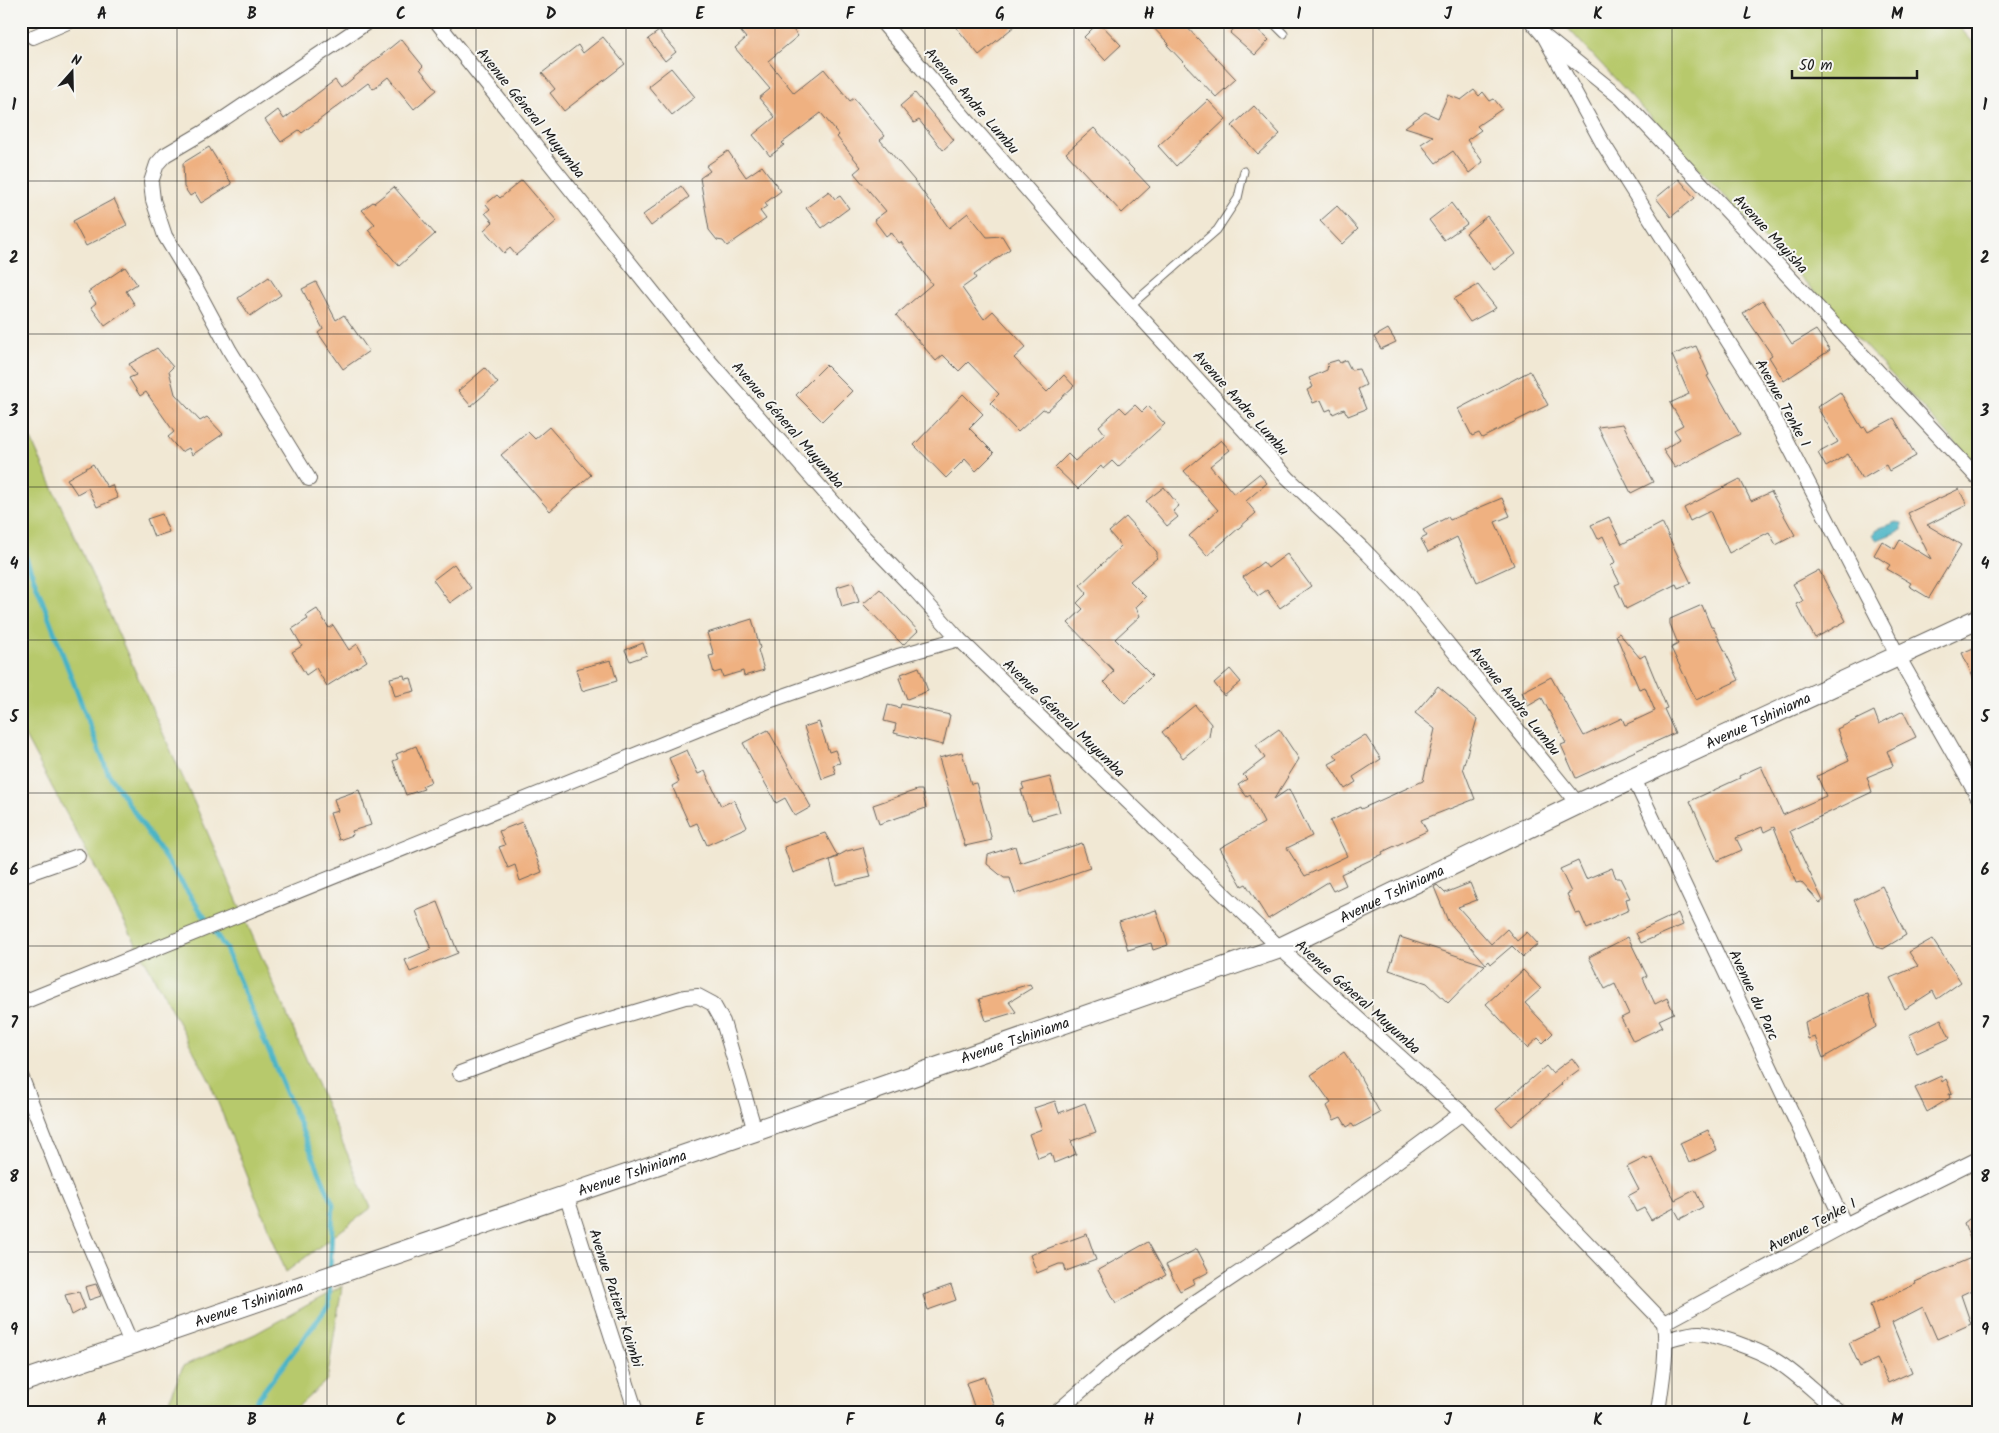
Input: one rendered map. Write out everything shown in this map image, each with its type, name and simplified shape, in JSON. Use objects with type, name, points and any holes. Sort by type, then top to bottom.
[{"type":"street","points":[[33,37],[70,21]]},
{"type":"street","points":[[309,480],[230,351],[194,284],[165,236],[152,200],[151,182],[157,164],[165,155],[204,132],[369,21]]},
{"type":"street","name":"Avenue Géneral Muyumba","points":[[436,21],[697,347],[864,537],[959,639],[1280,948],[1462,1113],[1664,1323]]},
{"type":"street","name":"Avenue Andre Lumbu","points":[[881,21],[1130,306],[1288,478],[1362,548],[1408,595],[1578,804]]},
{"type":"street","name":"Avenue Mayisha","points":[[1531,21],[1544,36],[1621,98],[1978,478]]},
{"type":"street","name":"Avenue Tenke I","points":[[1544,36],[1602,142],[1764,398],[1898,656],[1978,797]]},
{"type":"street","name":"Avenue Tshiniama","points":[[21,1382],[755,1131],[1280,948],[1578,804],[1978,620]]},
{"type":"street","points":[[21,1003],[766,702],[898,656],[959,639]]},
{"type":"street","name":"Avenue du Parc","points":[[1634,779],[1846,1225]]},
{"type":"street","points":[[21,876],[78,856]]},
{"type":"street","points":[[460,1073],[578,1029],[685,997],[698,996],[712,1004],[723,1022],[755,1131]]},
{"type":"street","points":[[21,1076],[66,1191],[131,1343]]},
{"type":"street","points":[[1057,1412],[1118,1358],[1316,1221],[1462,1113]]},
{"type":"street","name":"Avenue Tenke I","points":[[1664,1323],[1846,1225],[1978,1159]]},
{"type":"street","name":"Avenue Patient Kaimbi","points":[[566,1195],[636,1412]]},
{"type":"street","points":[[1658,1412],[1666,1340],[1664,1323]]},
{"type":"street","points":[[1666,1340],[1698,1333],[1714,1336],[1754,1350],[1773,1359],[1840,1412]]},
{"type":"lane","points":[[1270,21],[1284,34]]},
{"type":"lane","points":[[1130,306],[1217,230],[1238,198],[1244,171]]},
{"type":"green space","points":[[1561,21],[1954,21],[1978,48],[1978,467]]},
{"type":"green space","points":[[21,417],[202,820],[371,1208],[286,1272],[208,1078],[21,729]]},
{"type":"green space","points":[[342,1286],[327,1380],[292,1412],[165,1412],[183,1366],[255,1334]]},
{"type":"water","points":[[1896,522],[1902,523],[1902,530],[1877,540],[1872,535],[1877,529]]},
{"type":"building","points":[[732,21],[786,21],[798,36],[768,61],[794,93],[824,69],[850,101],[854,98],[885,136],[880,140],[914,180],[949,228],[968,213],[987,237],[1002,236],[1010,249],[974,275],[976,278],[962,288],[984,319],[993,311],[1026,347],[1014,358],[1047,392],[1064,375],[1074,386],[1047,411],[1043,409],[1018,432],[990,403],[999,394],[968,362],[959,371],[943,355],[936,361],[896,315],[932,284],[901,242],[899,243],[891,232],[886,236],[874,220],[886,211],[854,173],[861,167],[821,113],[782,143],[784,145],[770,156],[753,135],[775,117],[759,98],[770,89],[735,48],[746,38]]},
{"type":"building","points":[[951,21],[1021,21],[979,55]]},
{"type":"building","points":[[1147,21],[1181,21],[1236,79],[1216,97]]},
{"type":"building","points":[[1241,21],[1249,21],[1269,40],[1255,55],[1230,33]]},
{"type":"building","points":[[1099,22],[1121,45],[1105,60],[1084,37]]},
{"type":"building","points":[[659,31],[676,52],[665,61],[648,39]]},
{"type":"building","points":[[603,37],[625,64],[564,111],[550,93],[555,89],[542,73],[578,45],[583,53]]},
{"type":"building","points":[[401,39],[423,66],[420,69],[437,90],[414,109],[388,77],[373,89],[368,83],[302,133],[299,130],[281,142],[265,120],[278,110],[284,119],[335,80],[341,88]]},
{"type":"building","points":[[671,68],[695,97],[672,115],[648,86]]},
{"type":"building","points":[[1474,90],[1479,96],[1483,92],[1490,101],[1494,99],[1502,109],[1477,126],[1481,130],[1467,140],[1483,162],[1469,173],[1453,151],[1436,163],[1421,144],[1433,136],[1405,127],[1425,112],[1438,118],[1448,95],[1461,100]]},
{"type":"building","points":[[915,93],[954,140],[943,150],[919,120],[914,123],[900,106]]},
{"type":"building","points":[[1208,100],[1226,119],[1176,166],[1158,146]]},
{"type":"building","points":[[1254,106],[1280,134],[1258,154],[1232,126]]},
{"type":"building","points":[[1094,128],[1150,187],[1122,213],[1066,153]]},
{"type":"building","points":[[209,147],[232,184],[201,203],[195,193],[190,196],[184,187],[183,163]]},
{"type":"building","points":[[728,151],[746,177],[762,166],[781,191],[765,203],[767,206],[760,211],[766,219],[727,246],[723,241],[717,240],[709,230],[700,178],[710,171],[706,166]]},
{"type":"building","points":[[1679,179],[1695,198],[1671,217],[1656,198]]},
{"type":"building","points":[[522,180],[557,221],[516,255],[510,248],[504,253],[484,230],[493,222],[485,213],[490,209],[486,204],[497,195],[500,198]]},
{"type":"building","points":[[681,186],[689,197],[651,226],[643,215]]},
{"type":"building","points":[[394,187],[435,234],[399,266],[368,230],[375,224],[362,210]]},
{"type":"building","points":[[829,191],[835,199],[840,196],[849,208],[822,228],[806,208]]},
{"type":"building","points":[[114,199],[127,225],[86,246],[73,221]]},
{"type":"building","points":[[1451,203],[1467,224],[1444,240],[1429,220]]},
{"type":"building","points":[[1337,206],[1358,229],[1342,244],[1320,221]]},
{"type":"building","points":[[1487,216],[1515,254],[1494,270],[1466,233]]},
{"type":"building","points":[[125,267],[137,284],[126,291],[135,305],[105,326],[91,307],[96,303],[88,292]]},
{"type":"building","points":[[269,277],[281,295],[250,316],[238,298]]},
{"type":"building","points":[[316,282],[336,320],[344,315],[369,351],[343,369],[318,333],[323,329],[302,289]]},
{"type":"building","points":[[1478,285],[1496,308],[1470,322],[1454,299]]},
{"type":"building","points":[[1763,300],[1792,344],[1816,330],[1830,350],[1784,381],[1769,357],[1772,355],[1743,313]]},
{"type":"building","points":[[1388,329],[1396,342],[1381,349],[1374,337]]},
{"type":"building","points":[[1696,346],[1709,375],[1707,376],[1740,434],[1675,468],[1663,450],[1680,439],[1674,430],[1683,425],[1670,403],[1689,394],[1672,355]]},
{"type":"building","points":[[157,348],[173,367],[169,371],[175,394],[200,421],[207,417],[223,434],[192,455],[189,448],[181,452],[168,437],[174,432],[146,392],[140,396],[129,378],[136,375],[129,364]]},
{"type":"building","points":[[1338,360],[1340,363],[1346,360],[1351,370],[1359,369],[1366,385],[1358,389],[1366,409],[1348,416],[1344,409],[1333,414],[1331,409],[1326,411],[1321,400],[1313,403],[1307,390],[1313,387],[1309,378],[1327,370],[1328,363]]},
{"type":"building","points":[[826,365],[852,391],[822,421],[796,395]]},
{"type":"building","points":[[485,368],[498,383],[471,406],[458,391]]},
{"type":"building","points":[[1530,371],[1548,405],[1482,438],[1479,433],[1472,436],[1458,409]]},
{"type":"building","points":[[1840,392],[1862,428],[1865,427],[1868,432],[1894,418],[1916,456],[1889,471],[1886,465],[1862,479],[1848,454],[1826,467],[1818,453],[1838,442],[1817,407]]},
{"type":"building","points":[[963,394],[983,414],[969,428],[994,453],[976,471],[965,459],[946,478],[914,445]]},
{"type":"building","points":[[1135,405],[1142,412],[1148,406],[1165,424],[1118,467],[1112,461],[1103,469],[1101,466],[1078,489],[1055,467],[1068,454],[1075,461],[1105,434],[1099,426],[1120,407],[1126,413]]},
{"type":"building","points":[[1623,424],[1653,482],[1631,493],[1598,427]]},
{"type":"building","points":[[549,427],[591,475],[550,511],[501,455],[528,432],[535,439]]},
{"type":"building","points":[[1221,440],[1230,450],[1210,466],[1234,494],[1259,474],[1267,483],[1246,501],[1256,513],[1207,556],[1189,536],[1218,510],[1184,471]]},
{"type":"building","points":[[93,464],[107,487],[112,485],[118,498],[97,507],[88,488],[77,494],[67,479]]},
{"type":"building","points":[[1740,479],[1751,501],[1771,492],[1795,535],[1776,545],[1769,532],[1729,553],[1710,511],[1690,521],[1684,508]]},
{"type":"building","points":[[1164,487],[1179,506],[1173,511],[1178,517],[1167,526],[1146,501]]},
{"type":"building","points":[[1959,489],[1967,505],[1927,525],[1961,545],[1929,598],[1909,586],[1911,583],[1887,569],[1890,565],[1874,555],[1882,541],[1895,549],[1900,540],[1931,559],[1908,513]]},
{"type":"building","points":[[1502,498],[1510,516],[1495,522],[1514,565],[1477,582],[1457,537],[1428,552],[1421,539],[1427,536],[1423,530],[1448,517],[1450,520]]},
{"type":"building","points":[[162,514],[169,532],[154,537],[147,519]]},
{"type":"building","points":[[1126,517],[1157,552],[1157,558],[1130,581],[1146,597],[1136,607],[1140,616],[1115,639],[1152,676],[1125,703],[1104,682],[1114,671],[1068,623],[1083,609],[1077,603],[1087,593],[1080,585],[1121,546],[1109,532]]},
{"type":"building","points":[[1609,517],[1622,544],[1662,523],[1691,583],[1678,588],[1676,584],[1626,609],[1615,585],[1620,583],[1611,566],[1615,562],[1603,536],[1598,539],[1591,525]]},
{"type":"building","points":[[1287,554],[1311,586],[1280,608],[1267,590],[1258,596],[1243,577],[1263,562],[1268,568]]},
{"type":"building","points":[[454,564],[471,588],[450,603],[433,580]]},
{"type":"building","points":[[1819,570],[1846,621],[1815,638],[1796,604],[1803,601],[1793,584]]},
{"type":"building","points":[[853,582],[859,602],[842,607],[837,587]]},
{"type":"building","points":[[880,589],[918,631],[903,645],[863,604]]},
{"type":"building","points":[[1702,605],[1711,627],[1713,627],[1739,680],[1696,700],[1671,648],[1678,644],[1670,624],[1670,619]]},
{"type":"building","points":[[317,609],[329,628],[333,625],[349,650],[357,644],[367,661],[327,686],[316,668],[306,675],[292,652],[302,646],[292,629],[308,619],[306,616]]},
{"type":"building","points":[[752,619],[764,670],[744,676],[743,671],[723,677],[721,671],[714,673],[709,656],[714,655],[707,633]]},
{"type":"building","points":[[1619,633],[1640,658],[1645,655],[1667,708],[1664,709],[1675,733],[1576,778],[1561,745],[1566,743],[1542,698],[1528,706],[1522,692],[1551,677],[1584,736],[1622,718],[1625,725],[1655,711],[1645,687],[1639,689],[1616,635]]},
{"type":"building","points":[[643,643],[647,655],[630,661],[625,650]]},
{"type":"building","points":[[1978,646],[1978,688],[1962,653]]},
{"type":"building","points":[[611,660],[617,681],[582,691],[576,669]]},
{"type":"building","points":[[919,667],[928,691],[907,699],[899,678],[903,677],[901,674]]},
{"type":"building","points":[[1230,669],[1241,682],[1224,696],[1214,683]]},
{"type":"building","points":[[404,675],[405,679],[411,678],[415,691],[395,696],[390,678]]},
{"type":"building","points":[[1438,686],[1477,719],[1463,768],[1475,799],[1421,820],[1427,831],[1341,874],[1346,885],[1333,891],[1328,882],[1268,919],[1246,884],[1242,886],[1220,848],[1264,823],[1250,795],[1247,797],[1238,785],[1247,779],[1243,775],[1265,758],[1256,745],[1279,729],[1299,759],[1274,799],[1289,789],[1312,836],[1287,848],[1305,876],[1347,856],[1330,821],[1423,781],[1435,729],[1415,713]]},
{"type":"building","points":[[901,704],[950,715],[943,745],[894,733],[896,724],[884,721],[888,705],[900,708]]},
{"type":"building","points":[[1195,705],[1211,724],[1209,737],[1183,758],[1162,732]]},
{"type":"building","points":[[1874,711],[1879,724],[1903,711],[1916,737],[1887,751],[1893,766],[1867,777],[1872,792],[1790,831],[1823,901],[1820,903],[1801,882],[1796,883],[1774,827],[1764,832],[1762,827],[1736,838],[1742,850],[1717,861],[1690,801],[1761,766],[1783,815],[1826,796],[1817,776],[1849,761],[1837,729]]},
{"type":"building","points":[[819,722],[829,752],[835,750],[840,763],[833,765],[836,774],[822,779],[804,727]]},
{"type":"building","points":[[768,730],[811,807],[795,816],[785,798],[776,803],[743,743]]},
{"type":"building","points":[[1365,735],[1381,759],[1353,777],[1356,782],[1345,789],[1329,764],[1338,759],[1334,754]]},
{"type":"building","points":[[416,746],[431,782],[422,786],[424,789],[406,795],[393,761],[398,759],[396,754]]},
{"type":"building","points":[[687,750],[698,774],[705,771],[721,806],[734,800],[747,827],[707,845],[697,823],[690,826],[672,786],[679,782],[669,758]]},
{"type":"building","points":[[962,752],[971,784],[976,783],[992,840],[965,846],[939,758]]},
{"type":"building","points":[[1050,777],[1060,812],[1032,820],[1030,814],[1028,814],[1021,790],[1024,789],[1022,784]]},
{"type":"building","points":[[359,790],[371,825],[352,831],[353,835],[339,840],[330,813],[338,811],[334,799]]},
{"type":"building","points":[[922,790],[926,808],[879,824],[873,805]]},
{"type":"building","points":[[522,822],[542,872],[520,881],[515,865],[508,868],[499,847],[505,845],[499,831]]},
{"type":"building","points":[[825,833],[838,857],[793,873],[784,847]]},
{"type":"building","points":[[1082,843],[1090,868],[1015,894],[1010,878],[1004,878],[987,864],[988,855],[1015,846],[1020,863]]},
{"type":"building","points":[[863,847],[871,877],[836,885],[830,860],[847,851]]},
{"type":"building","points":[[1578,861],[1586,879],[1612,868],[1616,878],[1620,878],[1630,898],[1626,899],[1629,910],[1587,929],[1580,913],[1576,914],[1567,894],[1571,892],[1560,869]]},
{"type":"building","points":[[1470,883],[1477,900],[1458,907],[1491,944],[1507,929],[1517,941],[1527,932],[1538,944],[1523,957],[1512,946],[1491,964],[1489,961],[1486,964],[1448,921],[1434,887],[1437,885],[1445,893]]},
{"type":"building","points":[[1882,886],[1906,935],[1883,949],[1876,947],[1854,900]]},
{"type":"building","points":[[438,902],[458,953],[410,972],[405,960],[431,949],[416,911]]},
{"type":"building","points":[[1156,910],[1168,945],[1153,950],[1151,943],[1128,950],[1119,922]]},
{"type":"building","points":[[1678,913],[1683,925],[1641,943],[1636,933]]},
{"type":"building","points":[[1400,937],[1485,965],[1448,1003],[1427,983],[1389,970]]},
{"type":"building","points":[[1628,937],[1647,976],[1643,978],[1655,1004],[1667,998],[1674,1013],[1659,1020],[1663,1027],[1633,1041],[1621,1018],[1629,1014],[1615,984],[1605,989],[1589,957]]},
{"type":"building","points":[[1932,939],[1961,982],[1937,999],[1933,991],[1905,1009],[1890,978],[1918,966],[1909,952]]},
{"type":"building","points":[[1523,970],[1541,989],[1525,1003],[1553,1033],[1543,1043],[1538,1038],[1527,1048],[1486,1004]]},
{"type":"building","points":[[1030,984],[1032,988],[1009,1002],[1016,1012],[986,1021],[979,999]]},
{"type":"building","points":[[1868,994],[1876,1027],[1823,1058],[1815,1037],[1808,1039],[1805,1022]]},
{"type":"building","points":[[1941,1019],[1950,1038],[1917,1053],[1909,1035]]},
{"type":"building","points":[[1344,1052],[1357,1071],[1380,1113],[1354,1127],[1352,1124],[1347,1127],[1341,1117],[1334,1120],[1327,1106],[1331,1103],[1311,1075]]},
{"type":"building","points":[[1572,1058],[1580,1069],[1512,1126],[1496,1109],[1546,1066],[1552,1073]]},
{"type":"building","points":[[1941,1076],[1942,1082],[1946,1079],[1952,1093],[1949,1094],[1950,1098],[1927,1112],[1915,1088]]},
{"type":"building","points":[[1055,1101],[1059,1113],[1085,1103],[1096,1132],[1071,1141],[1076,1154],[1054,1163],[1051,1153],[1038,1158],[1029,1134],[1042,1129],[1034,1108]]},
{"type":"building","points":[[1708,1130],[1717,1150],[1689,1163],[1680,1143]]},
{"type":"building","points":[[1652,1157],[1675,1200],[1695,1190],[1703,1207],[1680,1219],[1674,1208],[1651,1220],[1644,1208],[1636,1212],[1628,1196],[1639,1190],[1627,1167],[1645,1158],[1646,1160]]},
{"type":"building","points":[[1978,1212],[1978,1256],[1977,1256],[1964,1223]]},
{"type":"building","points":[[1087,1234],[1096,1260],[1066,1271],[1064,1264],[1059,1264],[1037,1273],[1030,1255]]},
{"type":"building","points":[[1148,1242],[1166,1275],[1116,1303],[1098,1270]]},
{"type":"building","points":[[1197,1249],[1209,1272],[1193,1280],[1195,1283],[1180,1291],[1166,1265]]},
{"type":"building","points":[[1971,1258],[1978,1271],[1978,1287],[1961,1295],[1971,1324],[1937,1339],[1923,1307],[1892,1323],[1912,1372],[1888,1383],[1877,1359],[1860,1367],[1849,1343],[1878,1329],[1870,1305],[1916,1284],[1915,1282]]},
{"type":"building","points":[[96,1284],[101,1296],[89,1300],[85,1287]]},
{"type":"building","points":[[951,1285],[956,1300],[928,1310],[923,1295]]},
{"type":"building","points":[[79,1292],[85,1308],[72,1315],[65,1295]]},
{"type":"building","points":[[984,1377],[996,1412],[976,1412],[966,1383]]},
{"type":"waterway","points":[[21,545],[108,773],[226,949],[333,1204],[330,1271]]},
{"type":"waterway","points":[[252,1412],[259,1397],[329,1305],[330,1282]]}]
